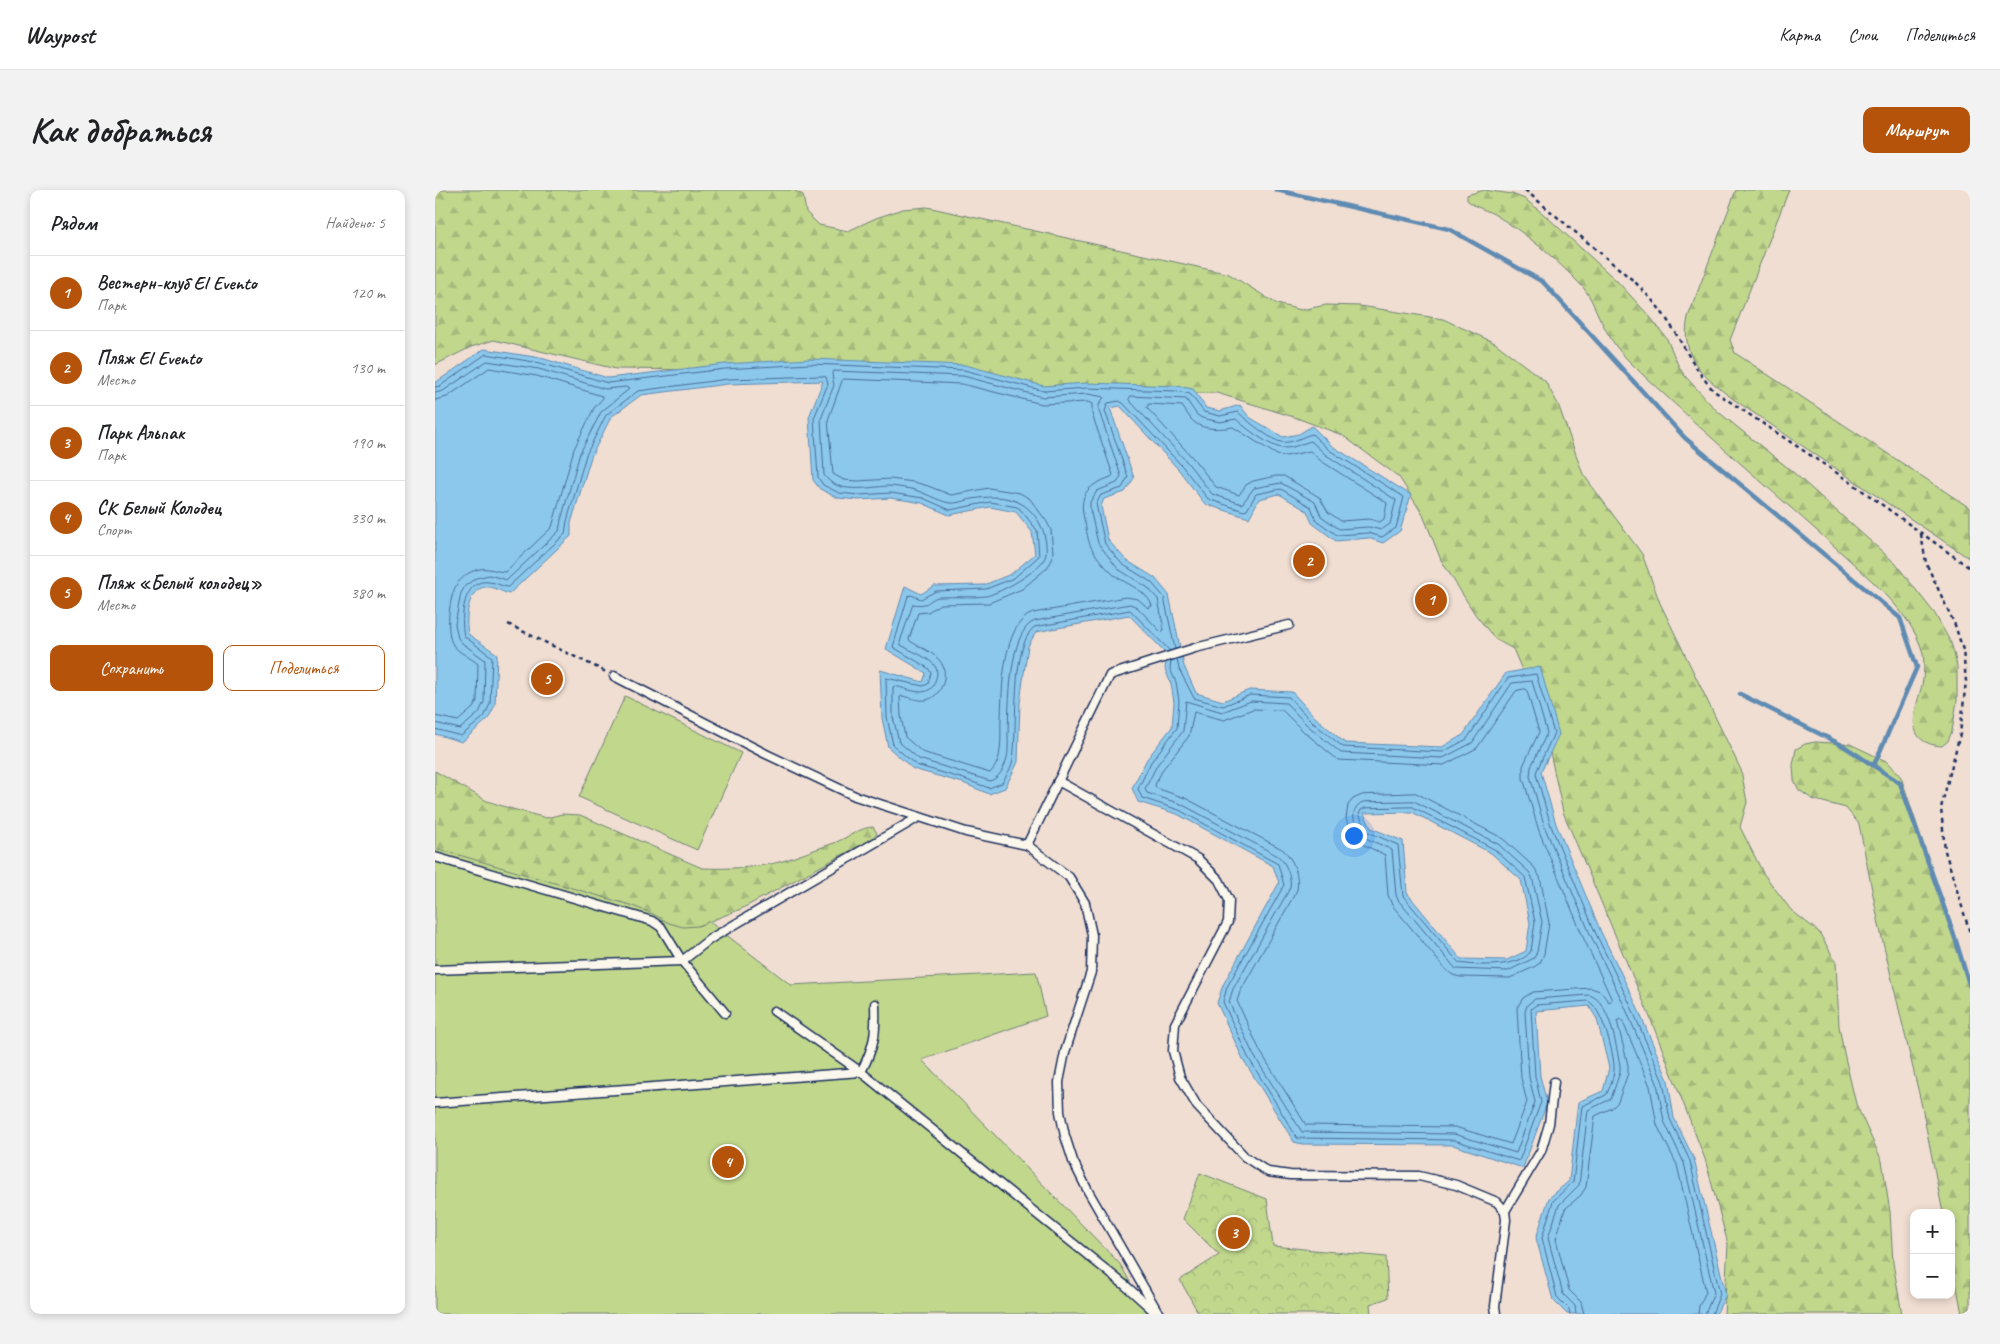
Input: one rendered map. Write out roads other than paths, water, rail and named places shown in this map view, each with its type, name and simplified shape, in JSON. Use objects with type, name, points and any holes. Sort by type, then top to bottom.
[{"type":"lane","points":[[1027,845],[1110,675],[1195,648],[1289,625]]},
{"type":"lane","points":[[614,676],[765,754],[855,796],[967,832],[1027,845],[1069,877],[1085,903],[1092,935],[1091,972],[1065,1052],[1059,1082],[1060,1112],[1073,1161],[1158,1314]]},
{"type":"lane","points":[[1058,781],[1198,859],[1219,880],[1229,900],[1228,922],[1175,1024],[1173,1051],[1180,1077],[1197,1106],[1245,1156],[1268,1172],[1290,1175],[1419,1176],[1456,1185],[1497,1202],[1505,1211],[1506,1220],[1495,1306],[1496,1314]]},
{"type":"lane","points":[[435,970],[682,961],[710,939],[919,817]]},
{"type":"lane","points":[[435,857],[652,921],[661,927],[682,961],[725,1013]]},
{"type":"lane","points":[[861,1072],[872,1052],[876,1029],[875,1004]]},
{"type":"lane","points":[[774,1011],[861,1072],[1158,1314]]},
{"type":"lane","points":[[435,1103],[861,1072]]},
{"type":"lane","points":[[1505,1211],[1541,1151],[1549,1124],[1554,1082]]},
{"type":"water","points":[[484,349],[541,358],[608,378],[725,364],[810,359],[965,365],[1044,386],[1087,383],[1177,386],[1193,389],[1206,408],[1220,411],[1240,405],[1249,417],[1283,437],[1299,434],[1312,426],[1332,446],[1411,495],[1400,531],[1383,543],[1368,538],[1336,541],[1312,523],[1307,511],[1279,494],[1259,499],[1249,518],[1205,504],[1178,469],[1120,406],[1110,408],[1134,478],[1125,492],[1104,499],[1101,506],[1108,540],[1126,560],[1155,578],[1169,595],[1184,666],[1196,693],[1223,701],[1249,690],[1292,692],[1315,717],[1345,743],[1442,747],[1463,735],[1506,673],[1540,667],[1559,734],[1541,772],[1556,824],[1601,932],[1635,1002],[1668,1080],[1674,1118],[1694,1159],[1726,1295],[1716,1314],[1567,1314],[1553,1300],[1536,1238],[1549,1198],[1569,1181],[1578,1102],[1603,1091],[1609,1068],[1597,1019],[1589,1006],[1536,1011],[1540,1076],[1547,1103],[1523,1168],[1453,1145],[1302,1144],[1294,1142],[1243,1059],[1217,1003],[1223,985],[1279,883],[1273,866],[1177,814],[1138,802],[1132,788],[1147,759],[1172,727],[1174,702],[1171,684],[1165,669],[1167,654],[1129,615],[1036,632],[1028,646],[1024,673],[1020,703],[1018,762],[1005,788],[989,794],[963,783],[913,769],[888,747],[882,718],[880,670],[923,682],[926,673],[886,649],[905,586],[921,594],[934,586],[984,585],[1011,574],[1035,554],[1032,532],[1016,512],[990,507],[949,515],[922,503],[890,498],[858,500],[838,498],[820,489],[813,480],[809,417],[823,381],[728,384],[641,395],[611,417],[591,457],[571,523],[571,536],[509,594],[495,588],[486,587],[475,593],[471,599],[467,613],[468,634],[497,654],[495,705],[488,719],[462,742],[435,734],[435,383]],"holes":[[[1412,812],[1491,853],[1521,880],[1530,923],[1526,951],[1507,960],[1461,959],[1407,893],[1403,841],[1371,828],[1364,813]]]},
{"type":"waterway","points":[[1276,190],[1449,229],[1543,282],[1685,438],[1900,618],[1917,667],[1874,765]]},
{"type":"waterway","points":[[1740,694],[1842,745],[1900,783],[1956,941],[1970,987]]},
{"type":"place","name":"Пляж El Evento","points":[[1309,561]]},
{"type":"place","name":"Вестерн-клуб El Evento","points":[[1431,600]]},
{"type":"place","name":"Пляж «Белый колодец»","points":[[547,679]]},
{"type":"place","name":"СК Белый Колодец","points":[[728,1162]]},
{"type":"place","name":"Парк Альпак","points":[[1234,1233]]}]
